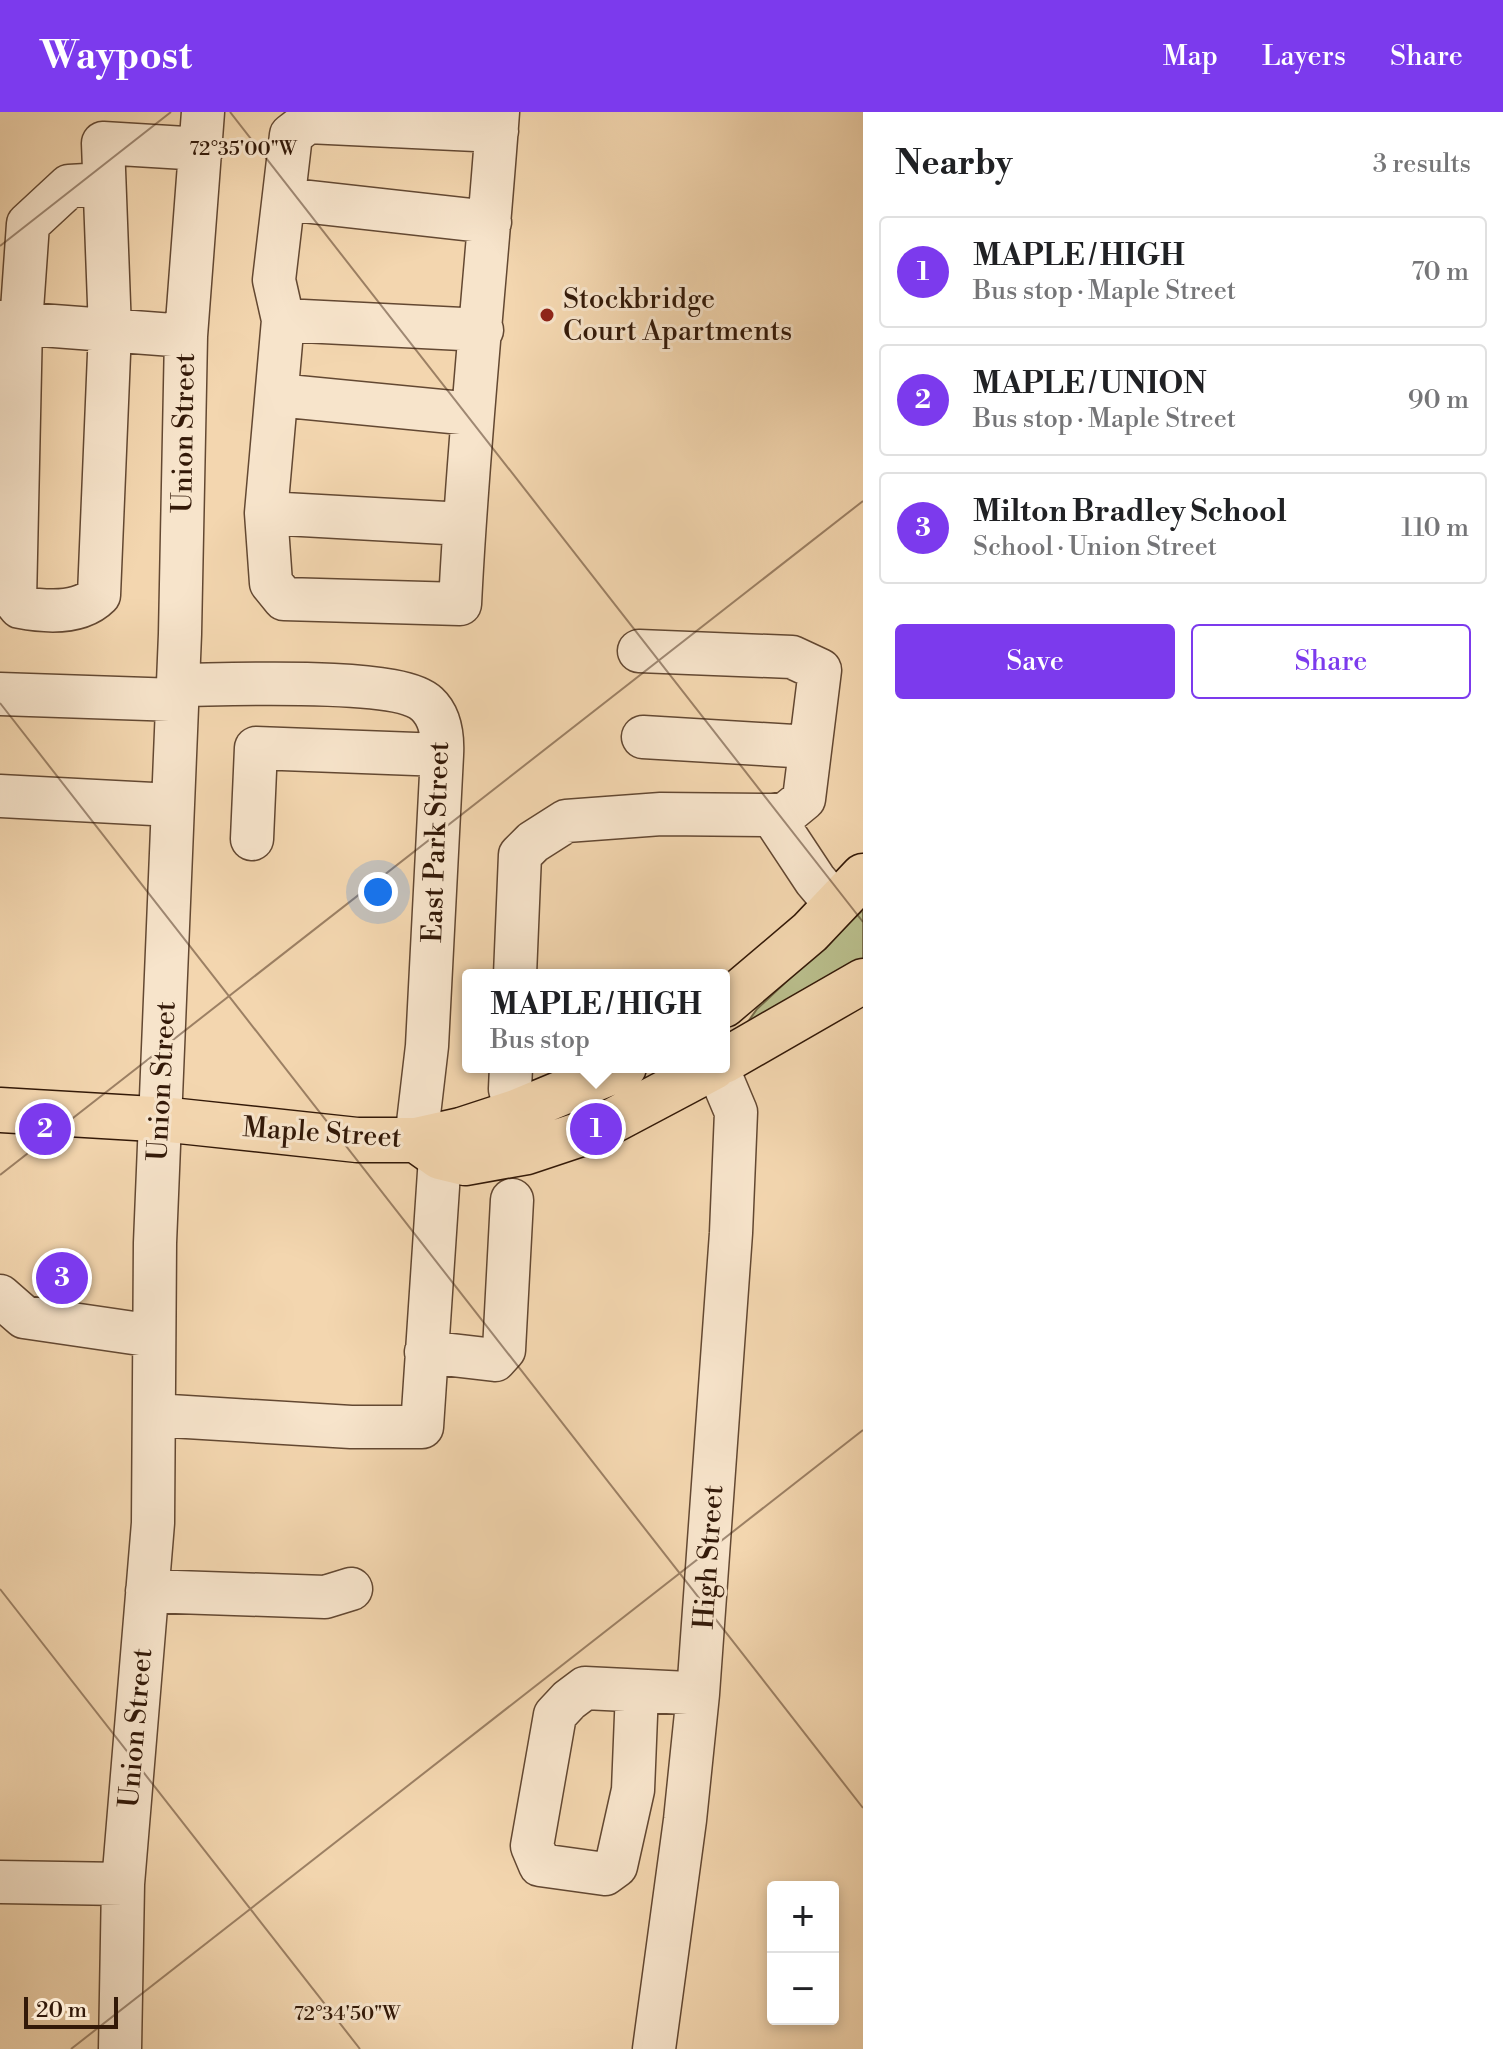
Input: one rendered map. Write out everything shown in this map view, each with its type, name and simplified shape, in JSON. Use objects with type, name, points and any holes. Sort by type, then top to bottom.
[{"type":"main road","points":[[730,1000],[787,954],[850,890]]},
{"type":"main road","points":[[730,1058],[863,981]]},
{"type":"main road","points":[[428,1148],[461,1130],[516,1112],[610,1073]]},
{"type":"main road","name":"Maple Street","points":[[0,1110],[160,1119],[428,1148],[465,1163],[566,1141],[705,1073]]},
{"type":"street","points":[[497,121],[482,330],[472,414],[460,604],[284,599],[271,583],[266,513],[283,320],[274,280],[284,199],[291,135],[308,122],[497,121]]},
{"type":"street","points":[[104,184],[69,186],[28,224],[10,323],[15,601],[20,607],[28,609],[79,609],[91,604],[99,595],[110,330],[103,143],[202,131]]},
{"type":"street","name":"Union Street","points":[[120,2049],[123,1884],[153,1523],[160,1119],[168,965],[186,336],[202,131]]},
{"type":"street","points":[[284,199],[490,222]]},
{"type":"street","points":[[283,320],[482,330]]},
{"type":"street","points":[[10,323],[186,336]]},
{"type":"street","points":[[277,395],[472,414]]},
{"type":"street","points":[[266,513],[464,524]]},
{"type":"street","points":[[515,969],[520,855],[533,842],[566,821],[661,814],[772,815],[787,813],[804,799],[820,670],[792,657],[639,651]]},
{"type":"street","name":"East Park Street","points":[[0,694],[177,693],[341,685],[405,691],[427,704],[440,724],[442,755],[427,1046],[426,1352],[422,1427],[351,1427],[154,1415]]},
{"type":"street","points":[[643,737],[810,747]]},
{"type":"street","points":[[252,839],[256,748],[442,755]]},
{"type":"street","points":[[0,796],[172,805]]},
{"type":"street","points":[[772,815],[815,880],[850,890]]},
{"type":"street","points":[[511,1073],[510,1089],[516,1112]]},
{"type":"street","name":"High Street","points":[[654,2049],[685,1820],[712,1532],[737,1129],[734,1106],[719,1073]]},
{"type":"street","points":[[426,1352],[495,1360],[504,1350],[512,1200]]},
{"type":"street","points":[[8,1319],[154,1336]]},
{"type":"street","points":[[147,1591],[325,1597],[351,1589]]},
{"type":"street","points":[[637,1691],[698,1694]]},
{"type":"street","points":[[0,1882],[123,1884]]},
{"type":"green space","points":[[863,910],[863,958],[745,1026],[757,1009]]},
{"type":"place","name":"Stockbridge Court Apartments","points":[[547,315]]},
{"type":"place","name":"MAPLE / UNION","points":[[45,1129]]},
{"type":"place","name":"MAPLE / HIGH","points":[[596,1129]]},
{"type":"place","name":"Milton Bradley School","points":[[62,1278]]}]
